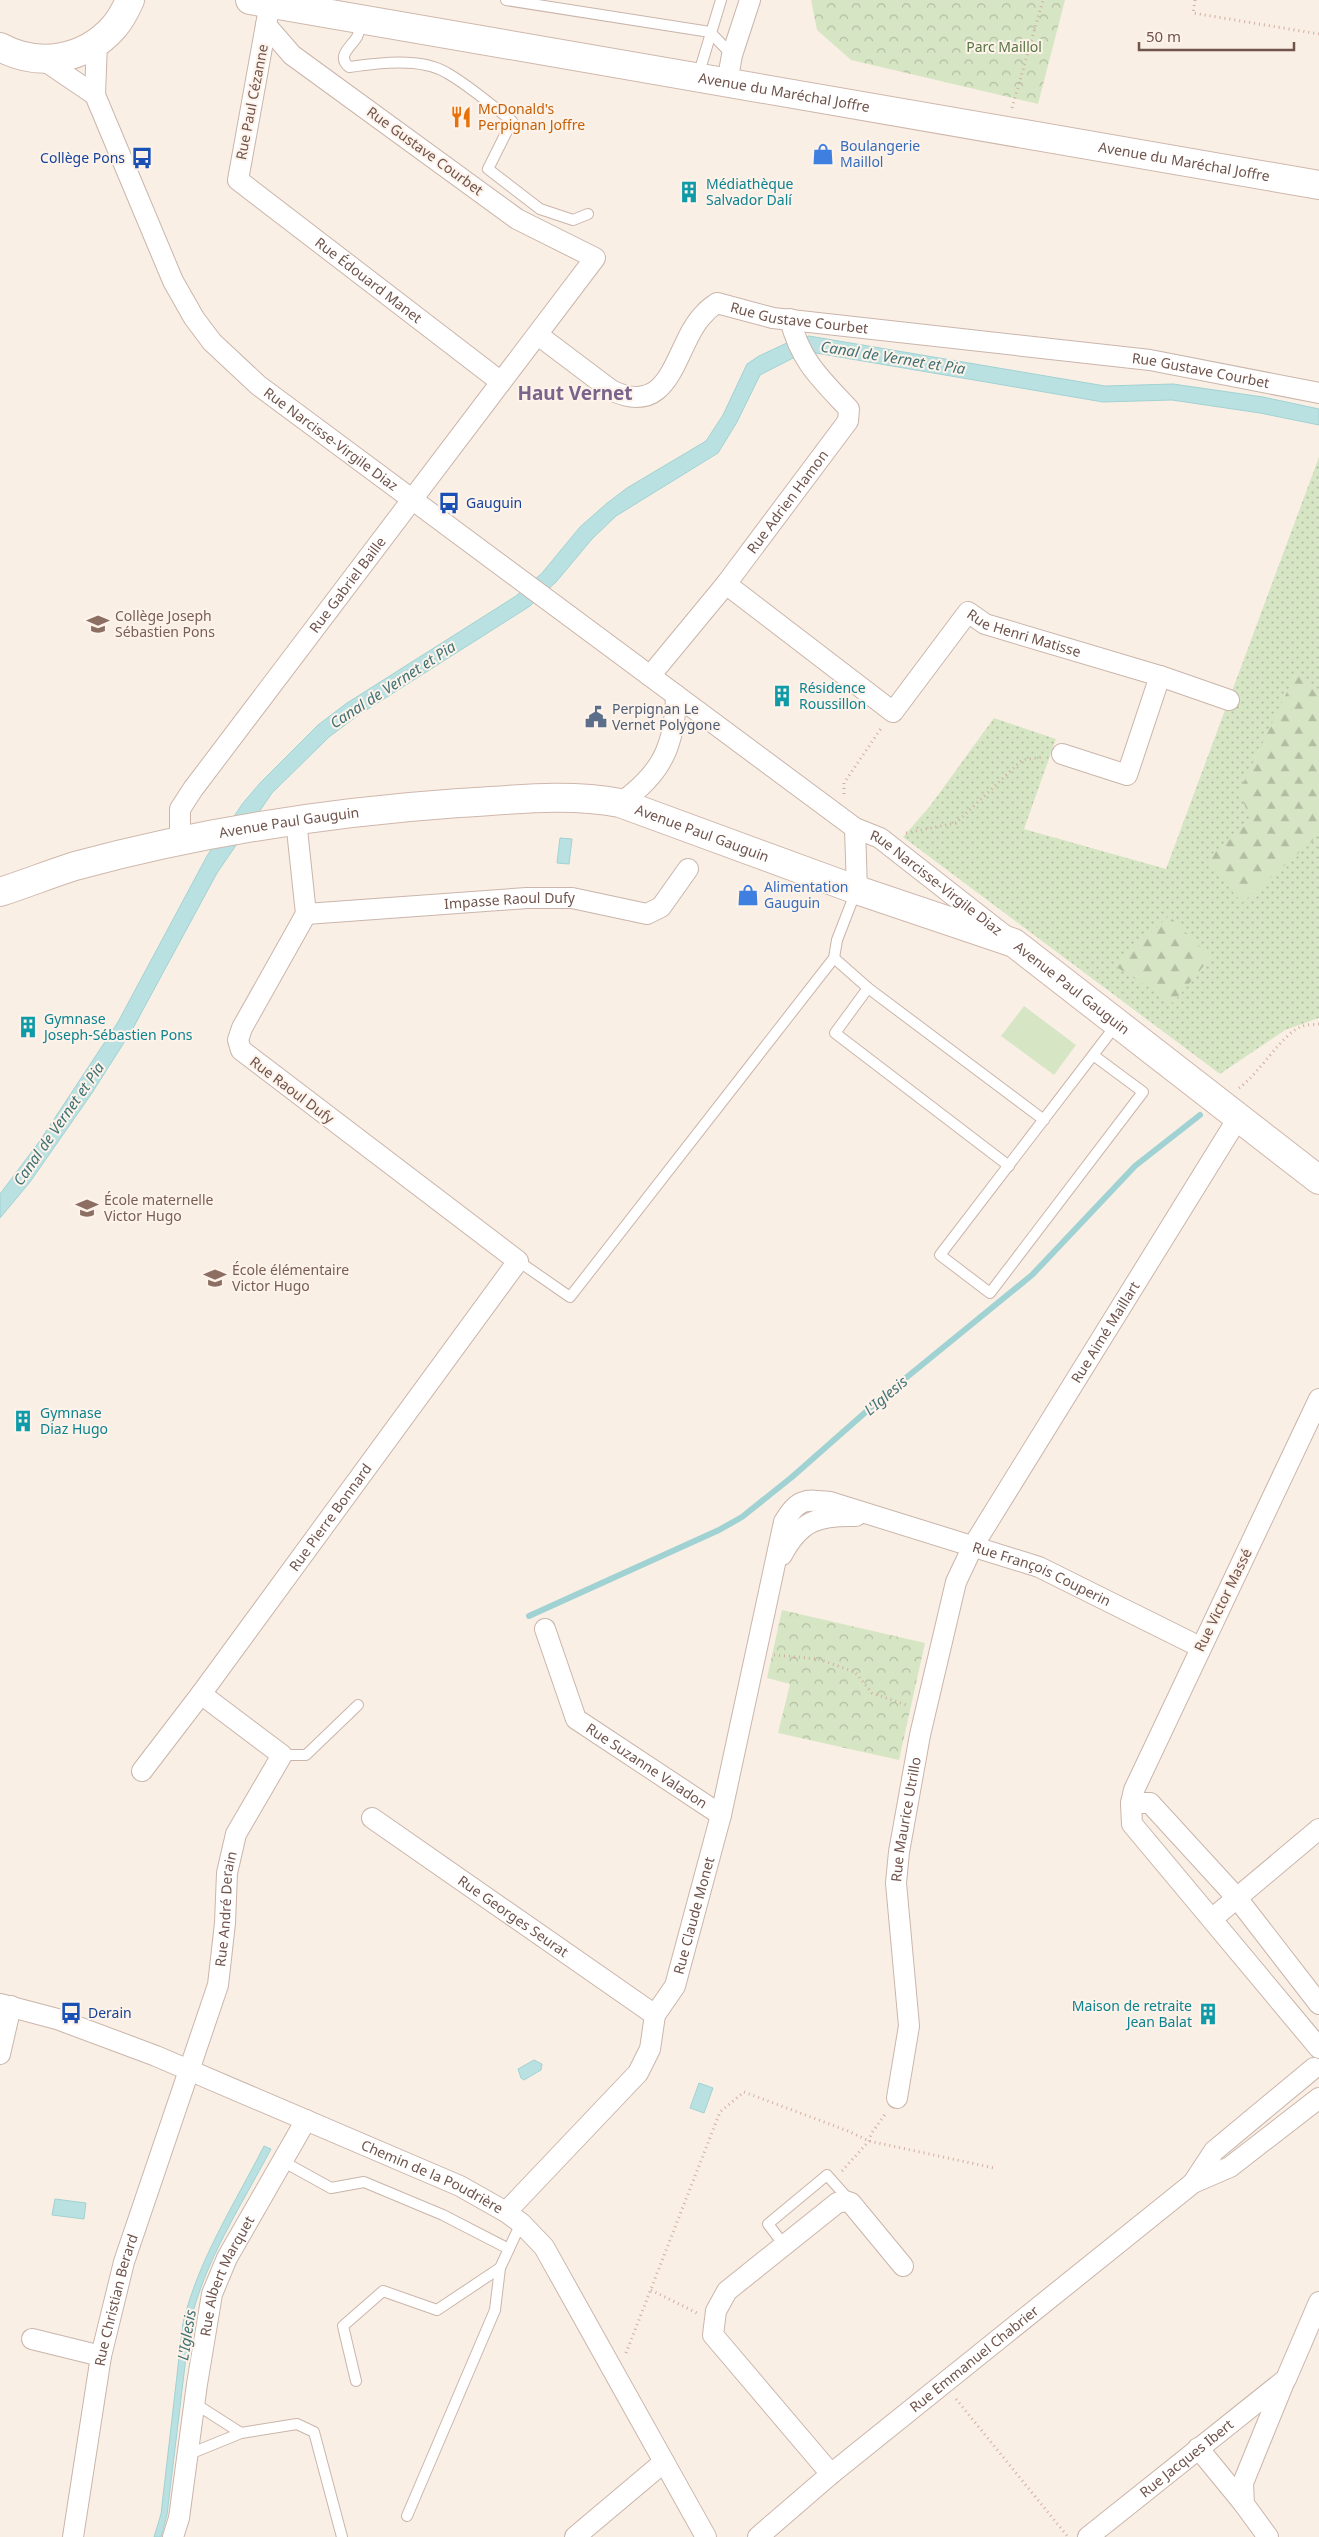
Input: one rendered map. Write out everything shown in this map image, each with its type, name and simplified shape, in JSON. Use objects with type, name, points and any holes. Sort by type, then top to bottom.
[{"type":"street","points":[[0,47],[26,57],[42,59],[68,56],[97,42],[119,22],[130,0]]},
{"type":"street","points":[[727,83],[732,55],[750,0]]},
{"type":"street","name":"Avenue du Maréchal Joffre","points":[[262,9],[364,18],[1319,185]]},
{"type":"street","name":"Rue Paul Cézanne","points":[[238,180],[262,9]]},
{"type":"street","name":"Rue Gustave Courbet","points":[[262,9],[292,55],[517,219],[595,258],[538,335],[611,390],[624,396],[638,398],[651,394],[664,384],[704,313],[717,303],[773,318],[792,327],[1150,360],[1304,392],[1319,393]]},
{"type":"street","name":"Rue Narcisse-Virgile Diaz","points":[[97,42],[94,95],[173,281],[194,318],[212,342],[258,385],[849,824],[880,838],[1014,943]]},
{"type":"street","points":[[42,59],[94,95]]},
{"type":"street","name":"Rue Édouard Manet","points":[[238,180],[501,382]]},
{"type":"street","name":"Rue Adrien Hamon","points":[[650,676],[726,584],[848,420],[849,409],[808,366],[792,327]]},
{"type":"street","name":"Rue Gabriel Baille","points":[[180,841],[180,809],[193,789],[411,498],[538,335]]},
{"type":"street","points":[[726,584],[892,712]]},
{"type":"street","name":"Rue Henri Matisse","points":[[892,712],[968,612],[985,624],[1160,676],[1229,700]]},
{"type":"street","points":[[1062,754],[1127,775],[1160,676]]},
{"type":"street","points":[[620,803],[637,792],[663,762],[676,724],[676,695]]},
{"type":"street","name":"Avenue Paul Gauguin","points":[[0,892],[74,867],[180,841],[296,820],[376,809],[548,797],[591,798],[620,803],[857,890],[1014,943],[1116,1025],[1319,1180]]},
{"type":"street","points":[[296,820],[306,914]]},
{"type":"street","name":"Rue Narcisse-Virgile Diaz","points":[[849,824],[857,890]]},
{"type":"street","name":"Impasse Raoul Dufy","points":[[306,914],[527,898],[572,898],[647,914],[661,907],[688,869]]},
{"type":"street","name":"Rue Raoul Dufy","points":[[306,914],[242,1028],[238,1040],[241,1050],[518,1261]]},
{"type":"street","name":"Rue Aimé Maillart","points":[[973,1546],[1228,1110]]},
{"type":"street","name":"Rue Pierre Bonnard","points":[[142,1771],[201,1694],[518,1261]]},
{"type":"street","name":"Rue Victor Massé","points":[[1319,1399],[1200,1647],[1134,1790],[1131,1803],[1132,1824],[1213,1918],[1319,2048]]},
{"type":"street","name":"Rue François Couperin","points":[[776,1565],[791,1538],[808,1522],[830,1515],[875,1517],[1039,1568],[1200,1647]]},
{"type":"street","name":"Rue Maurice Utrillo","points":[[897,2098],[909,2026],[896,1884],[899,1852],[925,1712],[956,1582],[973,1546]]},
{"type":"street","name":"Rue Claude Monet","points":[[514,2218],[638,2073],[650,2049],[655,2015],[675,1986],[721,1815],[776,1565]]},
{"type":"street","name":"Rue Suzanne Valadon","points":[[545,1629],[576,1719],[721,1815]]},
{"type":"street","points":[[201,1694],[282,1756]]},
{"type":"street","name":"Rue André Derain","points":[[188,2069],[218,1985],[225,1923],[227,1873],[236,1834],[282,1756]]},
{"type":"street","points":[[1131,1803],[1150,1803],[1237,1898],[1319,2004]]},
{"type":"street","name":"Rue Georges Seurat","points":[[372,1818],[655,2015]]},
{"type":"street","points":[[1213,1918],[1319,1829]]},
{"type":"street","points":[[0,2054],[5,2005]]},
{"type":"street","name":"Chemin de la Poudrière","points":[[5,2005],[57,2019],[188,2069],[460,2186],[514,2218],[544,2247],[706,2537]]},
{"type":"street","points":[[1316,2063],[1315,2082],[1319,2089]]},
{"type":"street","name":"Rue Emmanuel Chabrier","points":[[1193,2183],[1214,2151],[1316,2063]]},
{"type":"street","name":"Rue Christian Berard","points":[[73,2537],[101,2356],[124,2262],[188,2069]]},
{"type":"street","name":"Rue Emmanuel Chabrier","points":[[758,2537],[831,2474],[1193,2183],[1230,2168],[1319,2098]]},
{"type":"street","name":"Rue Albert Marquet","points":[[173,2537],[179,2518],[194,2403],[212,2294],[226,2258],[306,2120]]},
{"type":"street","points":[[831,2474],[713,2335],[713,2321],[727,2291],[837,2203],[845,2201],[851,2203],[903,2266]]},
{"type":"street","name":"Rue Jacques Ibert","points":[[1244,2504],[1243,2483],[1319,2302]]},
{"type":"street","points":[[32,2339],[101,2356]]},
{"type":"street","name":"Rue Jacques Ibert","points":[[1088,2537],[1286,2379]]},
{"type":"street","points":[[1198,2448],[1244,2504],[1268,2537]]},
{"type":"street","points":[[575,2537],[664,2462]]},
{"type":"lane","points":[[506,0],[710,32],[732,55]]},
{"type":"lane","points":[[698,77],[721,0]]},
{"type":"lane","points":[[364,18],[356,38],[343,57],[344,63],[349,67],[368,64],[414,63],[446,72],[512,121],[488,169],[540,208],[573,220],[588,214]]},
{"type":"lane","points":[[518,1261],[570,1297],[834,958],[838,940],[857,890]]},
{"type":"lane","points":[[834,958],[868,988],[1044,1120]]},
{"type":"lane","points":[[868,988],[835,1033],[1009,1166]]},
{"type":"lane","points":[[1093,1055],[1143,1092],[990,1293],[940,1255],[1009,1166],[1093,1055],[1116,1025]]},
{"type":"lane","points":[[282,1756],[306,1754],[358,1705]]},
{"type":"lane","points":[[282,2161],[331,2188],[364,2182],[443,2215],[508,2249]]},
{"type":"lane","points":[[784,2245],[768,2224],[827,2175],[851,2203]]},
{"type":"lane","points":[[407,2516],[495,2310],[500,2268],[508,2249],[514,2218]]},
{"type":"lane","points":[[356,2381],[343,2326],[383,2291],[436,2310],[500,2268]]},
{"type":"lane","points":[[194,2403],[241,2432]]},
{"type":"lane","points":[[187,2455],[241,2432],[297,2424],[314,2432],[342,2537]]},
{"type":"path","points":[[1005,130],[1042,0]]},
{"type":"path","points":[[1195,0],[1193,12],[1319,34]]},
{"type":"path","points":[[849,824],[844,782],[892,712]]},
{"type":"path","points":[[880,838],[956,823],[1022,760],[1062,754]]},
{"type":"path","points":[[1228,1110],[1251,1079],[1290,1034],[1302,1026],[1319,1024]]},
{"type":"path","points":[[756,1651],[818,1659],[855,1672],[872,1692],[925,1712]]},
{"type":"path","points":[[617,2377],[720,2112],[744,2092],[848,2131],[869,2141],[994,2168]]},
{"type":"path","points":[[831,2180],[869,2141],[871,2134],[897,2098]]},
{"type":"path","points":[[651,2290],[713,2321]]},
{"type":"path","points":[[944,2384],[1068,2537]]},
{"type":"green space","name":"Parc Maillol","points":[[811,0],[1065,0],[1038,104],[851,60],[817,30]]},
{"type":"green space","points":[[1319,457],[1319,1018],[1285,1030],[1220,1074],[903,837],[930,806],[994,718],[1056,739],[1024,829],[1166,869]]},
{"type":"green space","points":[[1297,671],[1319,697],[1319,835],[1242,903],[1206,860],[1251,820],[1239,792]]},
{"type":"green space","points":[[1169,916],[1211,957],[1173,1003],[1115,966]]},
{"type":"green space","points":[[1024,1006],[1076,1045],[1054,1075],[1001,1036]]},
{"type":"green space","points":[[782,1610],[925,1643],[899,1760],[778,1733],[790,1684],[767,1678]]},
{"type":"water","name":"Canal de Vernet et Pia","points":[[809,336],[1105,386],[1173,384],[1263,397],[1319,409],[1319,425],[1260,413],[1172,400],[1103,402],[810,352],[795,357],[760,375],[737,422],[718,453],[616,516],[592,539],[556,582],[530,606],[357,716],[329,737],[272,793],[217,873],[132,1030],[92,1093],[30,1182],[0,1218],[0,1194],[39,1142],[118,1022],[207,856],[243,803],[261,782],[318,725],[347,703],[516,596],[542,573],[580,527],[606,504],[627,488],[706,441],[723,415],[747,364],[759,356],[789,342]]},
{"type":"water","points":[[560,838],[572,839],[569,864],[557,863]]},
{"type":"water","points":[[534,2060],[542,2064],[541,2070],[524,2080],[521,2078],[518,2069]]},
{"type":"water","points":[[699,2083],[713,2088],[704,2113],[690,2108]]},
{"type":"water","points":[[264,2146],[271,2149],[224,2235],[196,2301],[190,2324],[167,2515],[161,2537],[154,2537],[161,2514],[183,2323],[198,2277],[208,2254]]},
{"type":"water","points":[[55,2199],[86,2203],[84,2219],[52,2215]]},
{"type":"waterway","name":"L'Iglesis","points":[[529,1616],[719,1530],[742,1517],[792,1477],[885,1395],[1032,1275],[1135,1166],[1200,1115]]},
{"type":"place","name":"McDonald's Perpignan Joffre","points":[[461,117]]},
{"type":"place","name":"Boulangerie Maillol","points":[[823,154]]},
{"type":"place","name":"Collège Pons","points":[[142,158]]},
{"type":"place","name":"Médiathèque Salvador Dalí","points":[[689,192]]},
{"type":"place","name":"Gauguin","points":[[449,503]]},
{"type":"place","name":"Collège Joseph Sébastien Pons","points":[[98,624]]},
{"type":"place","name":"Résidence Roussillon","points":[[782,696]]},
{"type":"place","name":"Perpignan Le Vernet Polygone","points":[[596,717]]},
{"type":"place","name":"Alimentation Gauguin","points":[[748,895]]},
{"type":"place","name":"Gymnase Joseph-Sébastien Pons","points":[[28,1027]]},
{"type":"place","name":"École maternelle Victor Hugo","points":[[87,1208]]},
{"type":"place","name":"École élémentaire Victor Hugo","points":[[215,1278]]},
{"type":"place","name":"Gymnase Diaz Hugo","points":[[23,1421]]},
{"type":"place","name":"Derain","points":[[71,2013]]},
{"type":"place","name":"Maison de retraite Jean Balat","points":[[1208,2014]]},
{"type":"district","name":"Haut Vernet","points":[[575,393]]}]
